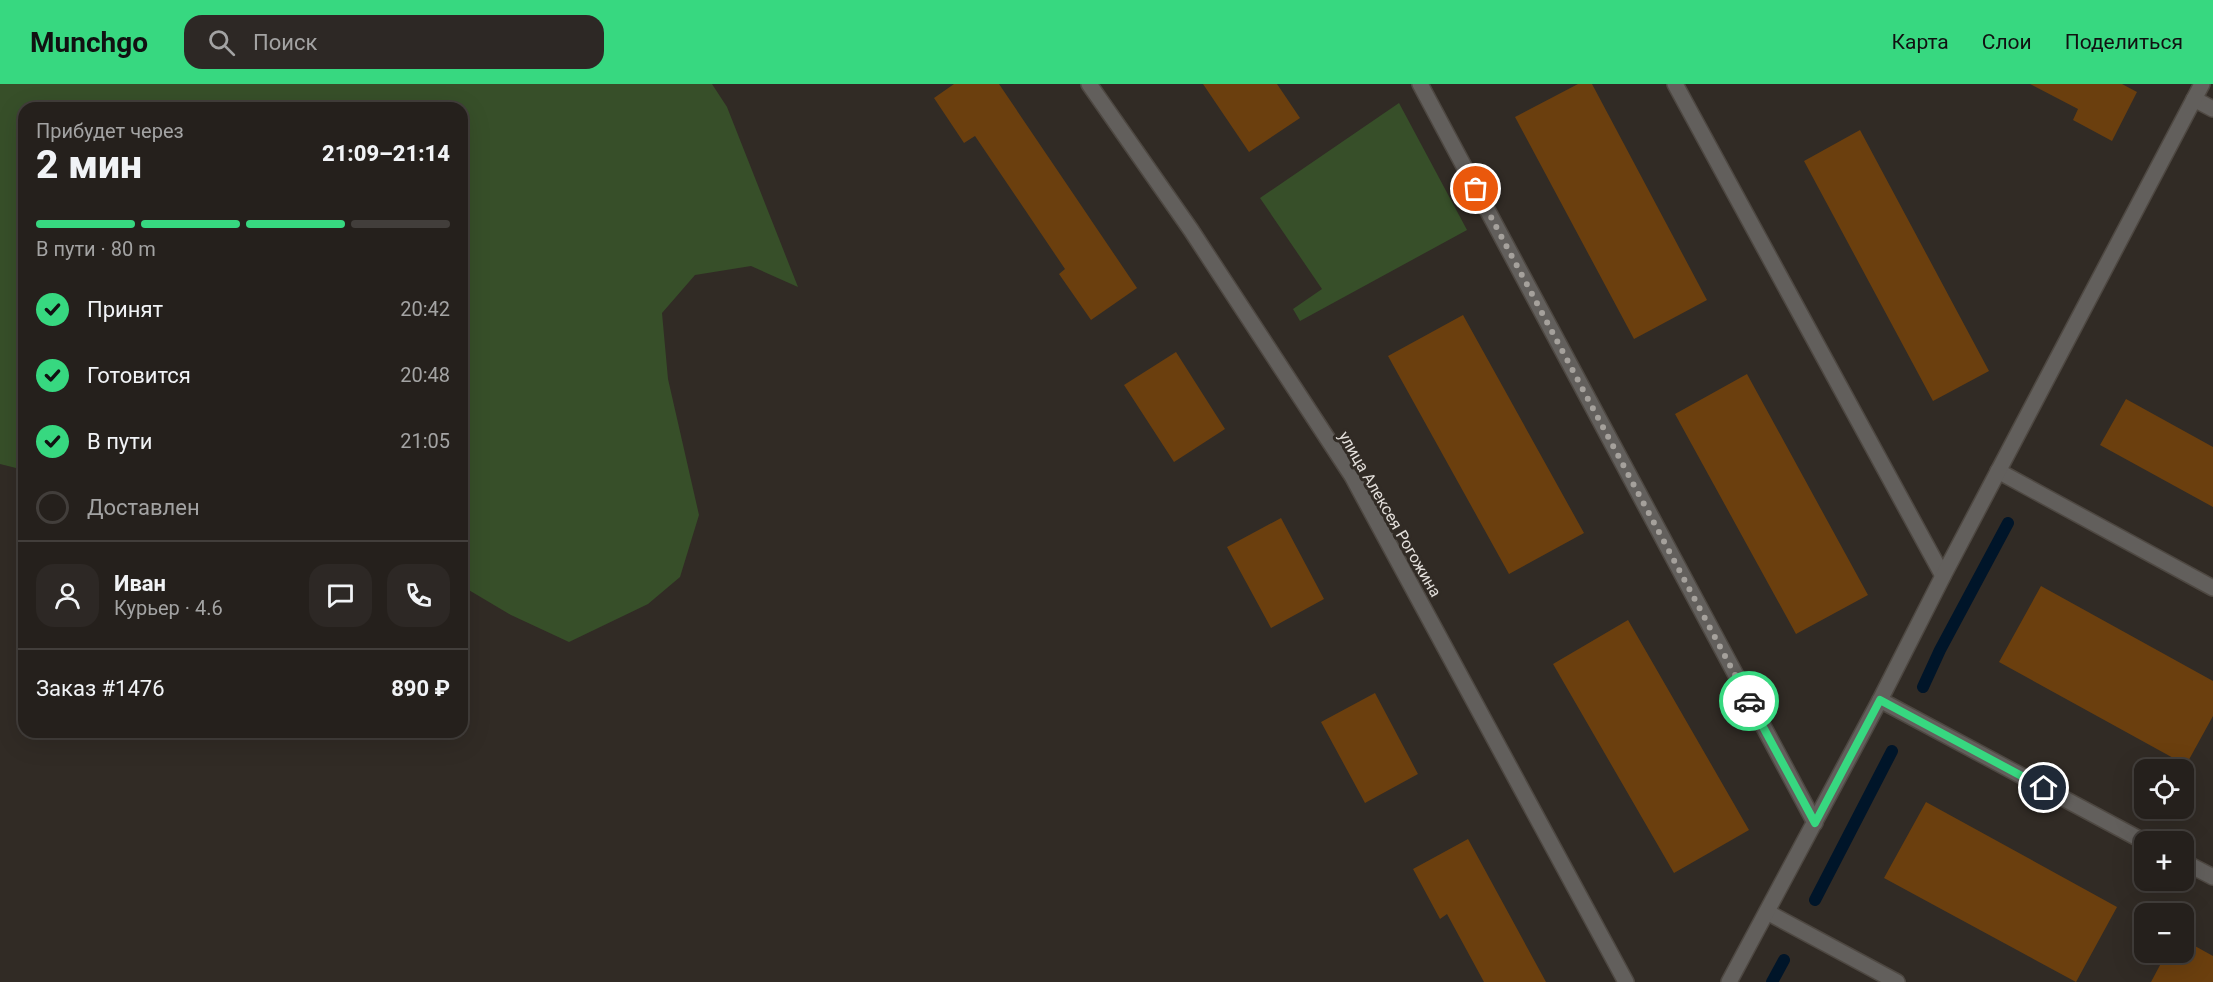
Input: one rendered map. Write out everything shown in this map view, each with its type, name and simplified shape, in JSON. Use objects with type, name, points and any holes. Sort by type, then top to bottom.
[{"type":"street","name":"улица Алексея Рогожина","points":[[1089,84],[1191,230],[1352,476],[1626,982]]},
{"type":"street","points":[[1420,84],[1815,823]]},
{"type":"street","points":[[1675,84],[1943,576]]},
{"type":"street","points":[[1729,982],[1880,700],[2202,84]]},
{"type":"street","points":[[2194,99],[2213,109]]},
{"type":"street","points":[[1998,471],[2213,588]]},
{"type":"street","points":[[1880,700],[2134,836]]},
{"type":"street","points":[[2194,867],[2213,877]]},
{"type":"street","points":[[1767,912],[1897,982]]},
{"type":"green space","points":[[0,84],[712,84],[727,107],[798,287],[751,266],[695,275],[662,313],[668,379],[699,515],[680,577],[648,604],[569,642],[511,615],[468,590],[468,102],[18,102],[18,468],[0,464]]},
{"type":"green space","points":[[1399,103],[1467,230],[1300,321],[1293,309],[1322,289],[1260,198]]},
{"type":"building","points":[[954,84],[999,84],[1137,288],[1091,320],[1059,274],[1065,269],[975,136],[964,143],[934,98]]},
{"type":"building","points":[[1203,84],[1277,84],[1300,118],[1249,152]]},
{"type":"building","points":[[1578,84],[1592,84],[1707,300],[1634,339],[1515,117]]},
{"type":"building","points":[[2030,84],[2122,84],[2137,92],[2112,141],[2073,120],[2078,109]]},
{"type":"building","points":[[1860,130],[1989,371],[1933,401],[1804,161]]},
{"type":"building","points":[[1463,315],[1584,533],[1509,574],[1388,356]]},
{"type":"building","points":[[1176,352],[1225,429],[1174,462],[1124,385]]},
{"type":"building","points":[[1747,374],[1868,595],[1796,634],[1675,414]]},
{"type":"building","points":[[2126,399],[2213,447],[2213,507],[2100,445]]},
{"type":"building","points":[[1281,518],[1324,599],[1271,628],[1227,547]]},
{"type":"building","points":[[2041,586],[2213,681],[2213,716],[2189,759],[2175,759],[1999,662]]},
{"type":"building","points":[[1628,620],[1749,830],[1674,873],[1553,664]]},
{"type":"building","points":[[1375,693],[1418,774],[1365,803],[1321,722]]},
{"type":"building","points":[[1926,802],[2117,907],[2076,982],[1884,878]]},
{"type":"building","points":[[1468,839],[1546,982],[1484,982],[1447,914],[1440,919],[1413,869]]},
{"type":"building","points":[[2194,946],[2213,956],[2213,982],[2151,982],[2161,963],[2194,963]]},
{"type":"waterway","points":[[1923,687],[1940,650],[2008,523]]},
{"type":"waterway","points":[[1815,900],[1892,751]]},
{"type":"waterway","points":[[1772,982],[1784,960]]},
{"type":"way so far","points":[[1476,189],[1749,701]]},
{"type":"route","points":[[1749,701],[1815,823],[1880,700],[2044,788]]}]
